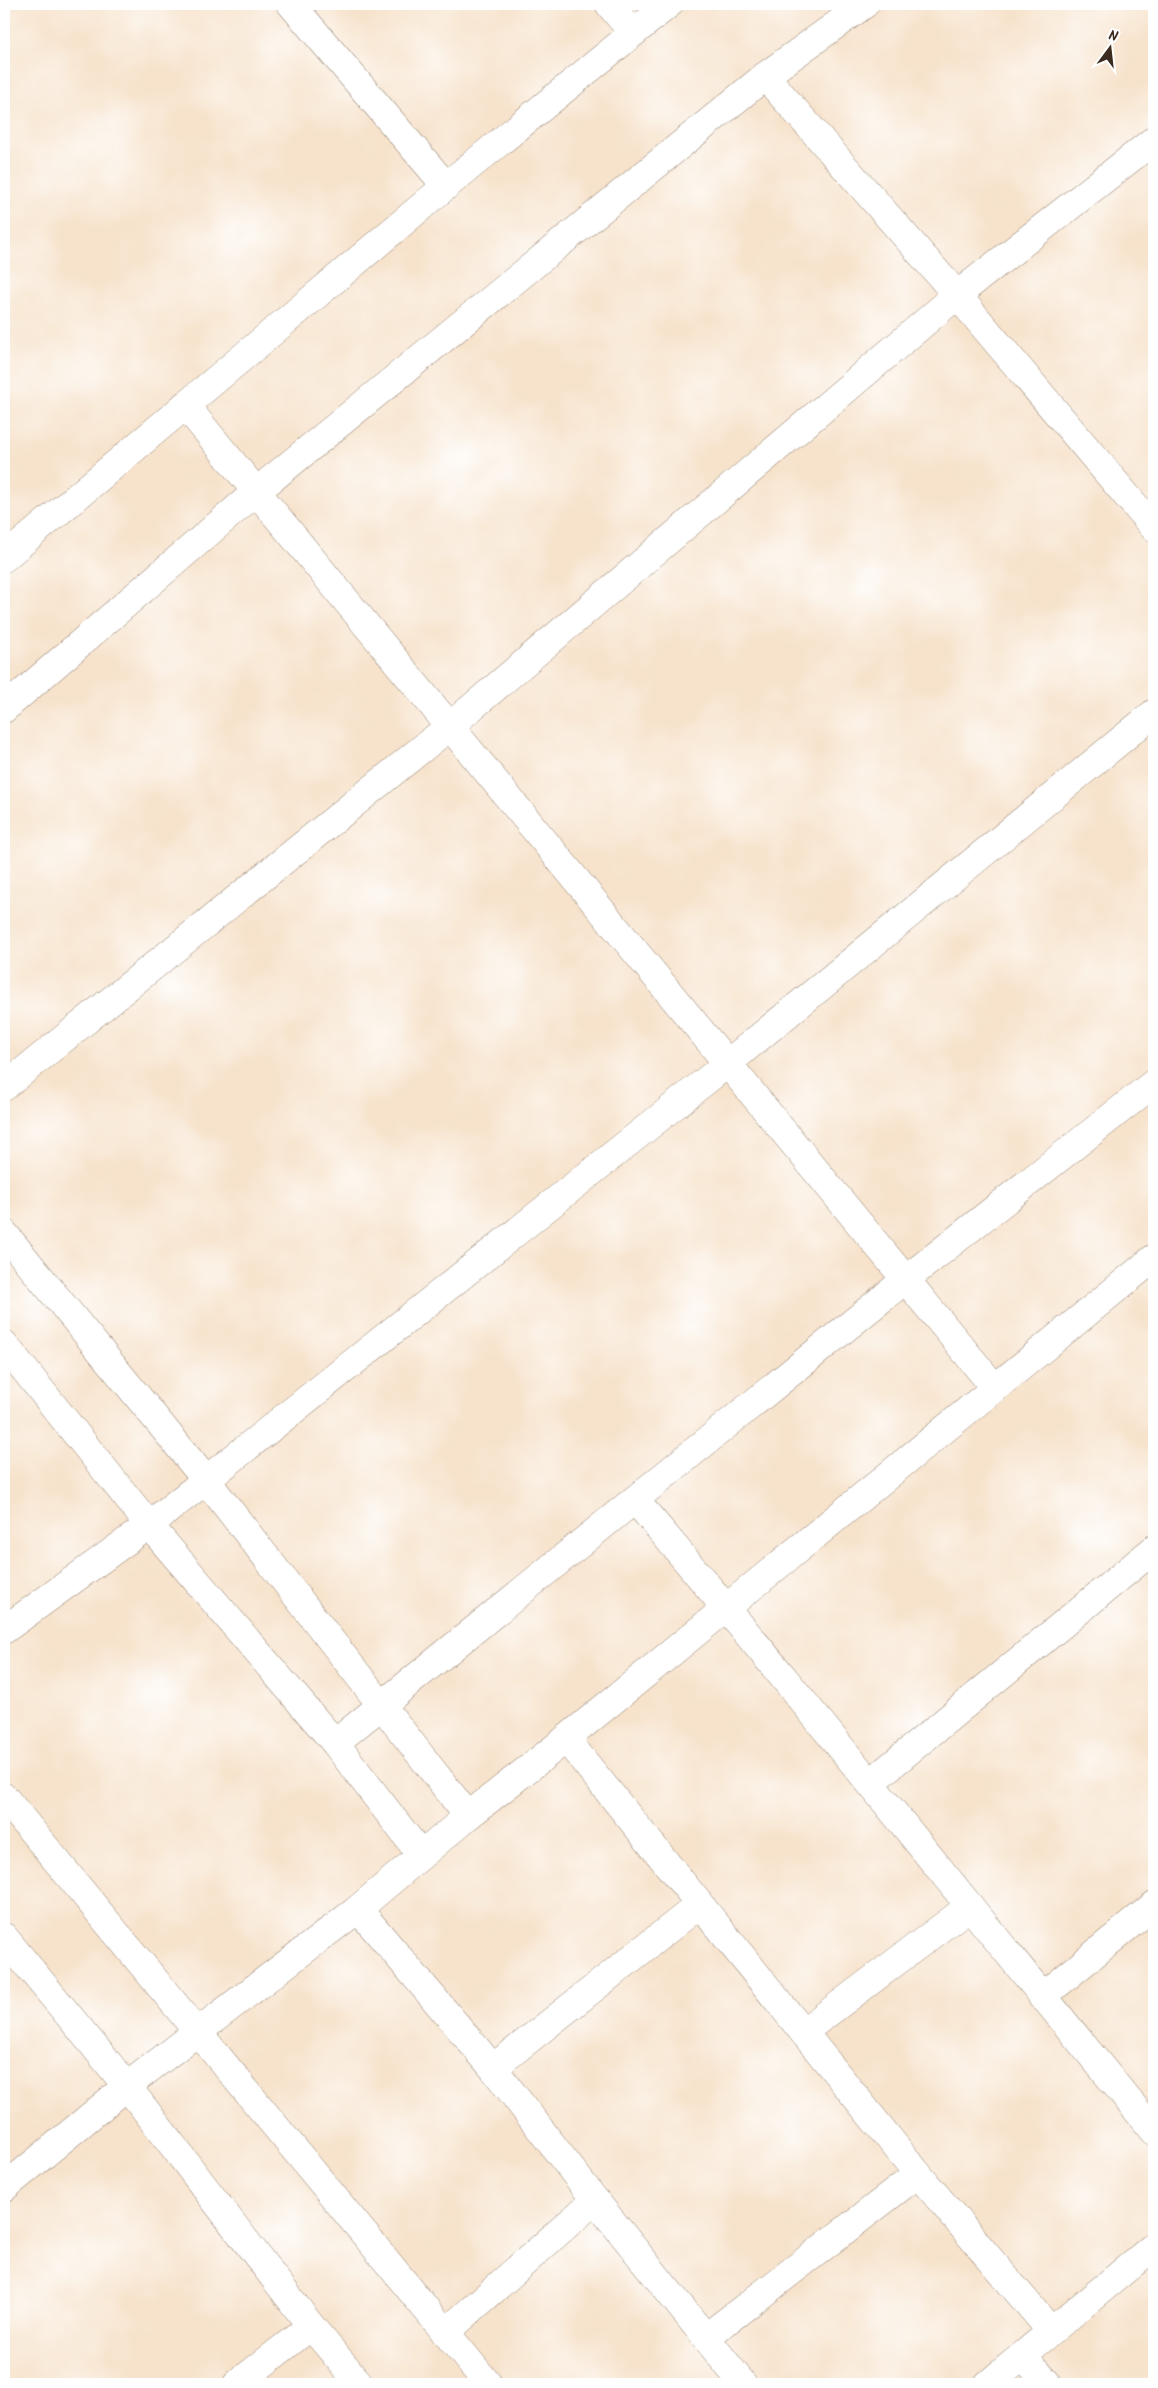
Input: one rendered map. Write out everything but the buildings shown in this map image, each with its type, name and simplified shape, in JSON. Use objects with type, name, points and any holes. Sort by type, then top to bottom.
[{"type":"street","points":[[291,4],[446,186]]},
{"type":"street","points":[[609,4],[633,33]]},
{"type":"street","points":[[4,558],[446,186],[669,4]]},
{"type":"street","points":[[4,709],[257,491],[765,76],[865,4]]},
{"type":"street","points":[[765,76],[957,295],[1154,528]]},
{"type":"street","points":[[4,1087],[450,726],[957,295],[1154,140]]},
{"type":"street","points":[[186,405],[994,1388]]},
{"type":"street","points":[[4,1630],[149,1526],[728,1063],[1154,714]]},
{"type":"street","points":[[335,1743],[905,1280],[1154,1083]]},
{"type":"street","points":[[4,1232],[206,1480],[468,1816]]},
{"type":"street","points":[[4,2188],[127,2086],[358,1909],[468,1816],[566,1739],[1154,1258]]},
{"type":"street","points":[[4,1344],[149,1526],[335,1743],[421,1855]]},
{"type":"street","points":[[635,1500],[727,1608],[1042,1997],[1154,2131]]},
{"type":"street","points":[[870,1783],[1154,1549]]},
{"type":"street","points":[[566,1739],[918,2174],[1051,2331]]},
{"type":"street","points":[[4,1797],[488,2384]]},
{"type":"street","points":[[493,2068],[699,1905]]},
{"type":"street","points":[[1042,1997],[1154,1905]]},
{"type":"street","points":[[803,2032],[970,1906]]},
{"type":"street","points":[[358,1909],[493,2068],[594,2200],[744,2384]]},
{"type":"street","points":[[4,1937],[127,2086],[311,2326],[360,2384]]},
{"type":"street","points":[[705,2338],[918,2174]]},
{"type":"street","points":[[446,2334],[594,2200]]},
{"type":"street","points":[[988,2384],[1154,2246]]},
{"type":"street","points":[[237,2384],[311,2326]]},
{"type":"street","points":[[1023,2356],[1048,2384]]}]
